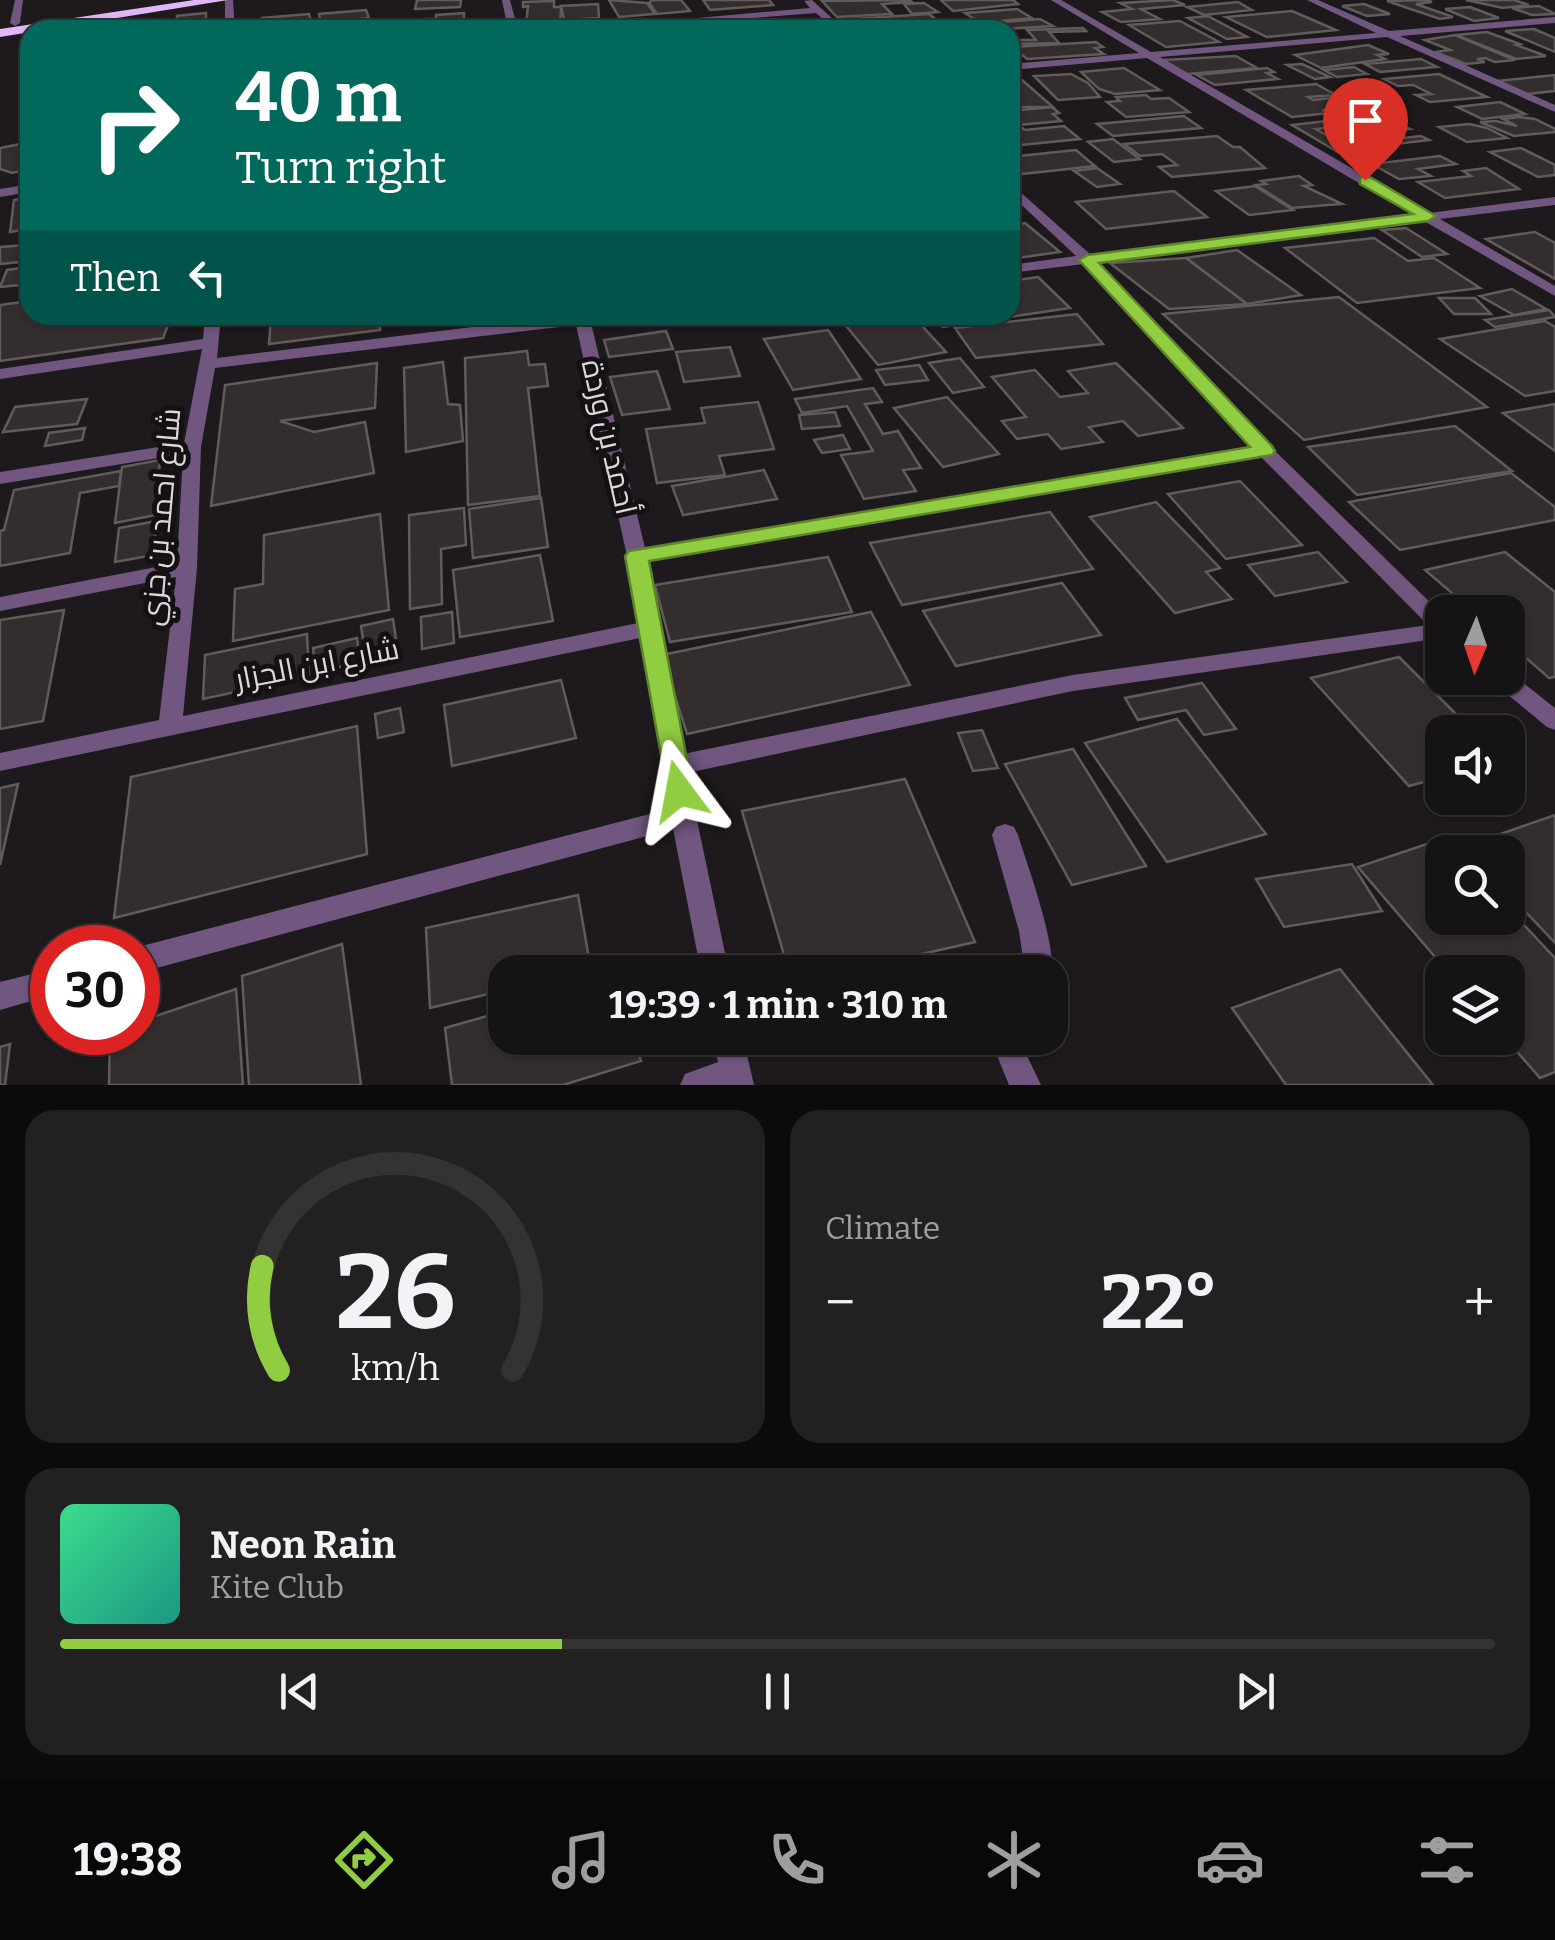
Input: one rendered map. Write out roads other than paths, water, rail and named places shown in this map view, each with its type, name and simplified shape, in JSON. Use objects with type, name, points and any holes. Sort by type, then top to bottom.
[{"type":"highway","points":[[35,20],[173,0]]},
{"type":"highway","points":[[91,20],[221,0]]},
{"type":"street","points":[[807,0],[829,20]]},
{"type":"street","points":[[1055,0],[1555,292]]},
{"type":"street","points":[[1311,0],[1555,109]]},
{"type":"street","points":[[7,24],[19,3]]},
{"type":"street","points":[[0,8],[19,3]]},
{"type":"street","points":[[692,20],[818,10]]},
{"type":"street","points":[[1020,67],[1555,20]]},
{"type":"street","points":[[1020,195],[1088,260],[1265,451],[1425,611]]},
{"type":"street","points":[[1020,267],[1555,201]]},
{"type":"street","name":"شارع احمد بن جزي","points":[[170,724],[187,568],[192,447],[212,325]]},
{"type":"street","points":[[208,364],[518,325]]},
{"type":"street","name":"أحمد بن وردة","points":[[583,325],[637,556],[672,766],[686,816],[712,955]]},
{"type":"street","points":[[0,374],[210,342]]},
{"type":"street","points":[[0,478],[192,447]]},
{"type":"street","points":[[637,556],[1265,451]]},
{"type":"street","points":[[0,604],[187,568]]},
{"type":"street","name":"شارع ابن الجزار","points":[[0,762],[170,724],[647,630]]},
{"type":"street","points":[[672,766],[1073,682],[1425,630]]},
{"type":"street","points":[[1524,695],[1555,721]]},
{"type":"street","points":[[160,954],[686,816]]},
{"type":"street","points":[[1005,836],[1037,955]]},
{"type":"street","points":[[0,996],[30,988]]},
{"type":"street","points":[[1014,1055],[1025,1085]]},
{"type":"street","points":[[696,1085],[736,1079]]}]
